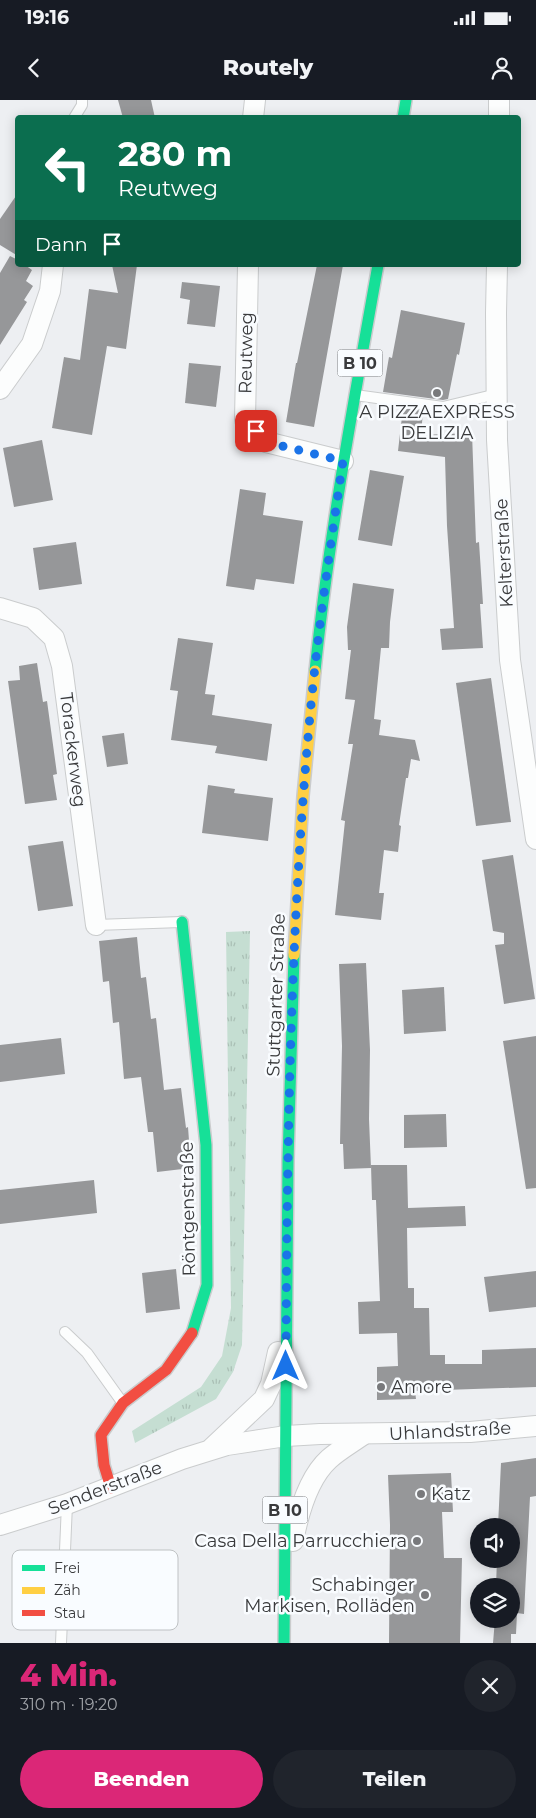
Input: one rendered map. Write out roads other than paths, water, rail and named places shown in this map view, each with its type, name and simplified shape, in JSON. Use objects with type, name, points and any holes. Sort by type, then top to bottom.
[{"type":"main road","points":[[404,115],[406,100]]},
{"type":"main road","name":"Stuttgarter Straße","points":[[284,1643],[288,1124],[301,825],[320,621],[343,461],[378,267]]},
{"type":"main road","name":"Röntgenstraße","points":[[111,1488],[104,1465],[101,1436],[123,1403],[166,1370],[194,1330],[207,1285],[206,1145],[182,922]]},
{"type":"street","points":[[253,115],[255,100]]},
{"type":"street","points":[[499,100],[499,115]]},
{"type":"street","points":[[0,389],[32,344],[50,291],[53,267]]},
{"type":"street","name":"Reutweg","points":[[248,267],[245,420],[266,442],[343,461]]},
{"type":"street","name":"Kelterstraße","points":[[497,267],[497,440],[510,660],[536,839]]},
{"type":"street","name":"Torackerweg","points":[[0,608],[33,618],[54,638],[62,666],[96,925]]},
{"type":"street","name":"Senderstraße","points":[[210,1450],[264,1399],[271,1384],[286,1317]]},
{"type":"street","name":"Uhlandstraße","points":[[286,1436],[470,1432],[536,1426]]},
{"type":"street","name":"Uhlandstraße","points":[[285,1585],[297,1519],[310,1485],[328,1460],[364,1434]]},
{"type":"street","name":"Senderstraße","points":[[0,1525],[67,1504],[210,1450],[227,1445],[286,1436]]},
{"type":"lane","points":[[76,115],[82,105],[82,100]]},
{"type":"lane","points":[[354,395],[443,407],[497,394]]},
{"type":"lane","points":[[96,925],[182,922]]},
{"type":"lane","points":[[65,1332],[87,1353],[123,1403]]},
{"type":"lane","points":[[65,1550],[67,1504]]},
{"type":"lane","points":[[61,1643],[62,1630]]},
{"type":"place","name":"A PIZZAEXPRESS DELIZIA","points":[[437,393]]},
{"type":"place","name":"Amore","points":[[381,1387]]},
{"type":"place","name":"Katz","points":[[421,1494]]},
{"type":"place","name":"Casa Della Parrucchiera","points":[[417,1541]]},
{"type":"place","name":"Schabinger Markisen, Rolläden","points":[[425,1595]]}]
